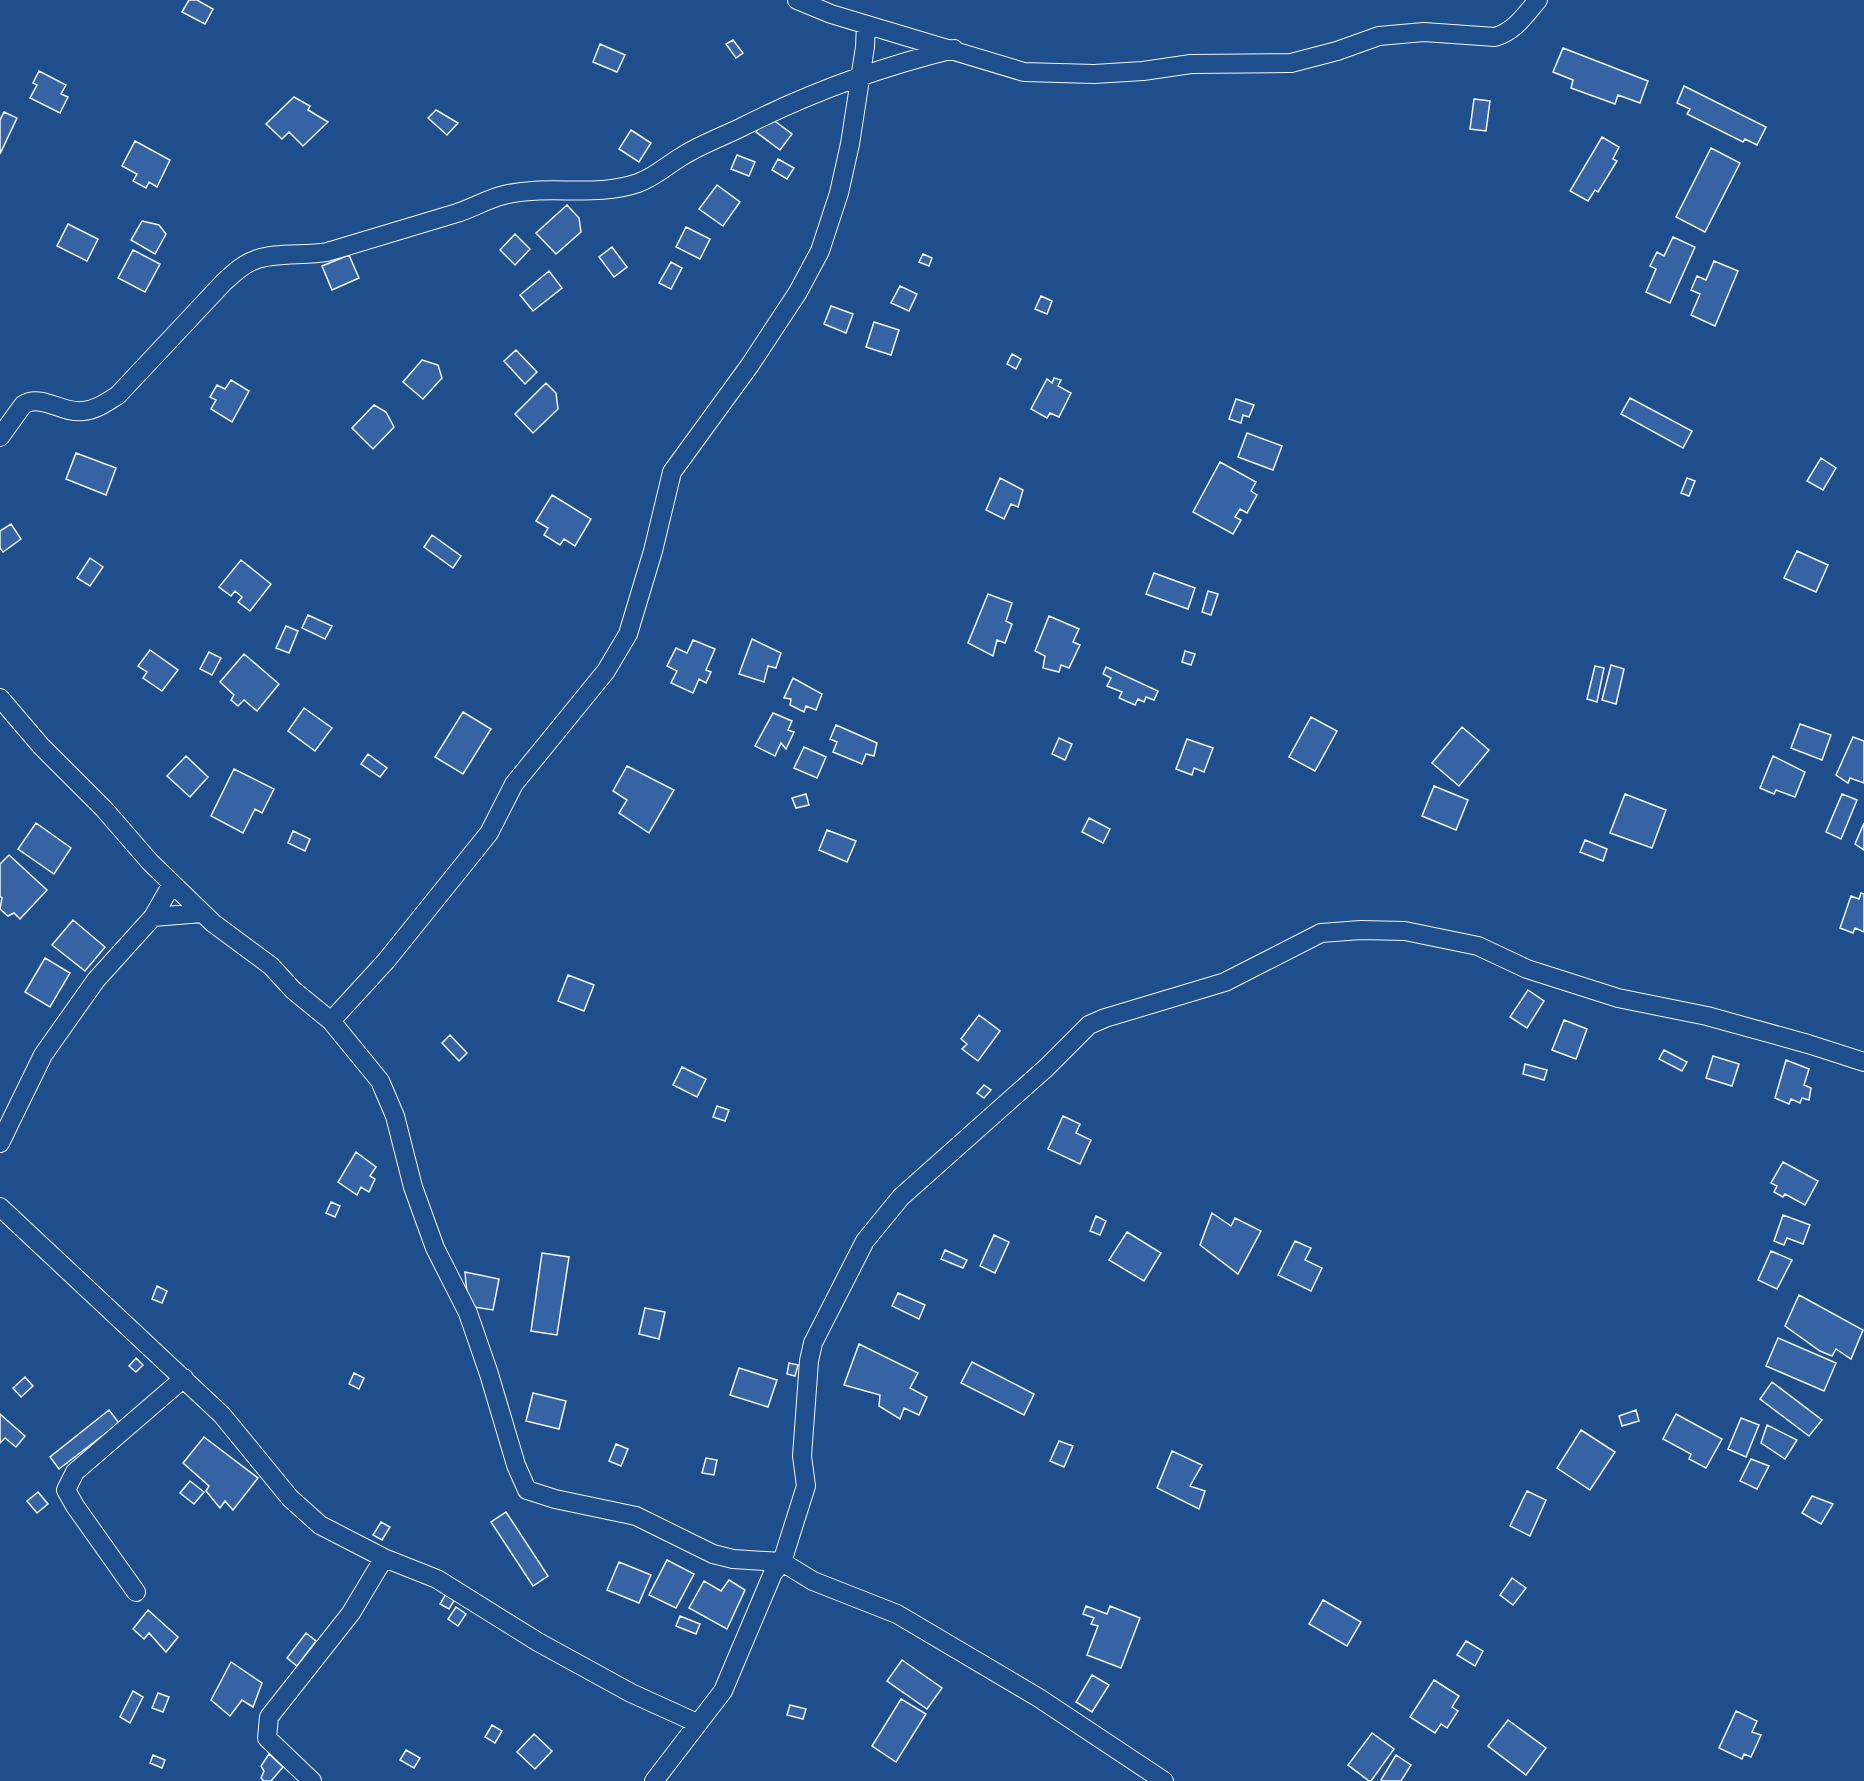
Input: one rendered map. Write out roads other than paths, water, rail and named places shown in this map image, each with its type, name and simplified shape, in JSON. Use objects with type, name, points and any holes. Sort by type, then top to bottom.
[{"type":"street","points":[[797,0],[866,25],[954,49],[1024,72],[1095,74],[1143,71],[1191,64],[1292,63],[1337,51],[1379,36],[1424,32],[1495,37],[1506,34],[1516,26],[1538,0]]},
{"type":"street","points":[[331,1021],[386,961],[489,833],[514,784],[606,671],[628,634],[653,551],[672,472],[750,365],[798,292],[820,251],[839,194],[850,144],[866,47],[866,25]]},
{"type":"street","points":[[0,437],[23,405],[28,402],[35,400],[68,410],[82,411],[99,407],[118,395],[224,282],[239,269],[255,260],[273,256],[327,252],[460,212],[504,195],[575,189],[592,191],[638,183],[654,176],[682,156],[777,109],[861,76],[906,61],[954,49]]},
{"type":"street","points":[[0,698],[40,746],[104,809],[150,862],[213,923],[271,966],[293,990],[331,1021],[380,1082],[395,1116],[413,1187],[435,1248],[468,1313],[516,1465],[527,1490],[555,1499],[636,1516],[713,1554],[733,1559],[782,1563],[813,1581],[897,1614],[1038,1698],[1164,1781]]},
{"type":"street","points":[[0,1143],[43,1055],[96,980],[153,918],[172,884]]},
{"type":"street","points":[[153,918],[202,913]]},
{"type":"street","points":[[654,1781],[723,1691],[773,1573],[782,1563],[806,1486],[802,1456],[809,1361],[813,1343],[865,1241],[901,1197],[1046,1068],[1089,1025],[1105,1018],[1225,982],[1322,933],[1361,930],[1406,931],[1478,946],[1527,969],[1618,998],[1707,1016],[1864,1062]]},
{"type":"street","points":[[0,1207],[222,1414],[290,1498],[320,1525],[384,1558],[437,1579],[538,1642],[610,1682],[698,1723]]},
{"type":"street","points":[[136,1592],[66,1490],[75,1472],[184,1378]]},
{"type":"street","points":[[312,1781],[267,1738],[269,1717],[351,1613],[384,1558]]}]
